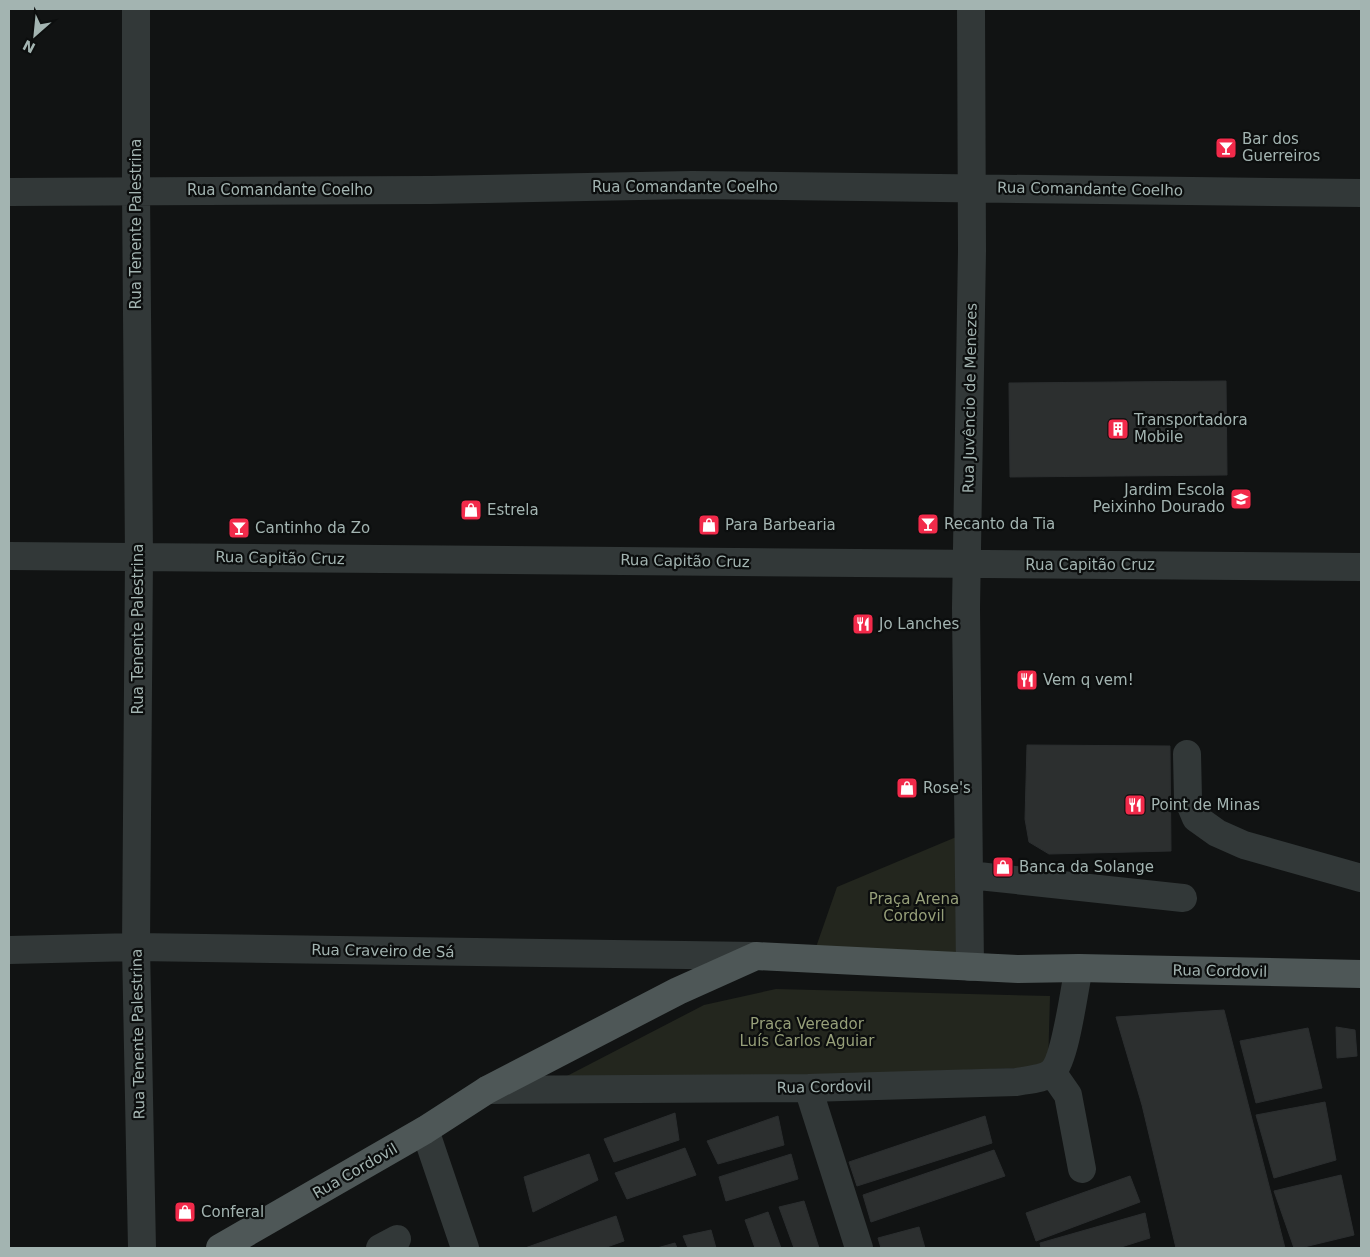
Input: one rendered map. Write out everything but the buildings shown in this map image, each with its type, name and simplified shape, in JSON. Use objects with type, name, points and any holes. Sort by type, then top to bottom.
[{"type":"main road","name":"Rua Cordovil","points":[[220,1248],[425,1130],[487,1090],[678,991],[756,956],[1018,969],[1078,968],[1361,974]]},
{"type":"street","name":"Rua Tenente Palestrina","points":[[136,9],[139,557],[136,948],[142,1248]]},
{"type":"street","name":"Rua Juvêncio de Menezes","points":[[970,967],[966,628],[972,251],[971,9]]},
{"type":"street","name":"Rua Comandante Coelho","points":[[9,192],[421,190],[692,185],[1361,192]]},
{"type":"street","name":"Rua Capitão Cruz","points":[[9,556],[1361,567]]},
{"type":"street","points":[[1187,754],[1188,799],[1196,818],[1217,833],[1244,845],[1361,878]]},
{"type":"street","points":[[969,875],[1183,898]]},
{"type":"street","name":"Rua Craveiro de Sá","points":[[9,950],[136,948],[756,956]]},
{"type":"street","points":[[1078,968],[1064,1043],[1058,1062],[1052,1072],[1068,1095],[1082,1169]]},
{"type":"street","name":"Rua Cordovil","points":[[487,1090],[808,1088],[1016,1082],[1038,1078],[1052,1072]]},
{"type":"street","points":[[808,1088],[859,1248]]},
{"type":"street","points":[[425,1130],[465,1248]]},
{"type":"green space","name":"Praça Arena Cordovil","points":[[961,835],[962,957],[815,950],[837,887]]},
{"type":"green space","name":"Praça Vereador Luís Carlos Aguiar","points":[[776,989],[1050,996],[1048,1067],[801,1076],[565,1077],[704,1005]]},
{"type":"place","name":"Bar dos Guerreiros","points":[[1226,148]]},
{"type":"place","name":"Transportadora Mobile","points":[[1118,429]]},
{"type":"place","name":"Jardim Escola Peixinho Dourado","points":[[1241,499]]},
{"type":"place","name":"Estrela","points":[[471,510]]},
{"type":"place","name":"Recanto da Tia","points":[[928,524]]},
{"type":"place","name":"Para Barbearia","points":[[709,525]]},
{"type":"place","name":"Cantinho da Zo","points":[[239,528]]},
{"type":"place","name":"Jo Lanches","points":[[863,624]]},
{"type":"place","name":"Vem q vem!","points":[[1027,680]]},
{"type":"place","name":"Rose's","points":[[907,788]]},
{"type":"place","name":"Point de Minas","points":[[1135,805]]},
{"type":"place","name":"Banca da Solange","points":[[1003,867]]},
{"type":"place","name":"Conferal","points":[[185,1212]]}]
